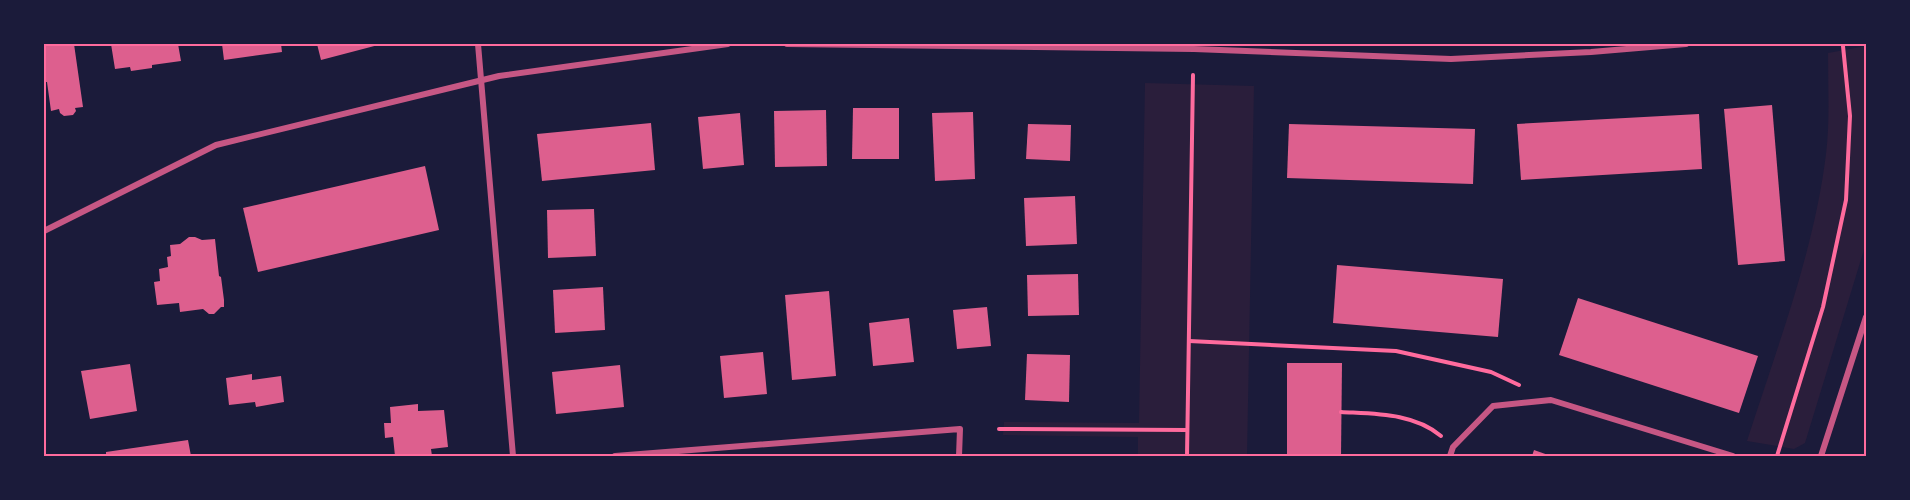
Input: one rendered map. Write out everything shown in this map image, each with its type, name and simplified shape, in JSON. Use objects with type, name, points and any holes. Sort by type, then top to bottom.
[{"type":"street","points":[[478,44],[513,456]]},
{"type":"street","points":[[44,231],[216,145],[481,80],[728,44]]},
{"type":"street","points":[[787,44],[1183,49],[1451,58],[1591,52],[1686,44]]},
{"type":"street","points":[[1821,456],[1866,317]]},
{"type":"street","points":[[1450,456],[1453,447],[1493,406],[1551,400],[1733,456]]},
{"type":"street","points":[[615,456],[960,429],[959,456]]},
{"type":"path","points":[[1778,456],[1823,307],[1846,200],[1850,116],[1843,46]]},
{"type":"path","points":[[1187,456],[1193,75]]},
{"type":"path","points":[[1189,341],[1396,351],[1491,372],[1521,386]]},
{"type":"path","points":[[1341,412],[1408,418],[1436,431],[1453,447]]},
{"type":"path","points":[[999,429],[1187,429]]},
{"type":"shaded area","points":[[1866,46],[1866,243],[1805,443],[1794,449],[1747,441],[1793,299],[1813,227],[1826,154],[1828,53]]},
{"type":"shaded area","points":[[1145,83],[1254,86],[1247,456],[1138,456],[1138,437],[1003,435],[1004,422],[1139,423]]},
{"type":"building","points":[[45,44],[74,44],[83,107],[75,108],[73,115],[64,116],[59,109],[51,111],[47,82],[44,82]]},
{"type":"building","points":[[111,44],[178,44],[181,61],[131,71],[130,67],[115,69]]},
{"type":"building","points":[[222,44],[281,44],[282,52],[224,60]]},
{"type":"building","points":[[317,44],[382,44],[321,60]]},
{"type":"building","points":[[1772,105],[1785,261],[1738,265],[1724,109]]},
{"type":"building","points":[[853,108],[899,108],[899,159],[852,159]]},
{"type":"building","points":[[826,110],[827,166],[775,167],[774,111]]},
{"type":"building","points":[[973,112],[975,179],[935,181],[932,113]]},
{"type":"building","points":[[740,113],[744,165],[703,169],[698,117]]},
{"type":"building","points":[[1699,114],[1702,169],[1521,180],[1517,124]]},
{"type":"building","points":[[651,123],[655,170],[542,181],[537,134]]},
{"type":"building","points":[[1028,124],[1071,125],[1070,161],[1026,159]]},
{"type":"building","points":[[1289,124],[1475,129],[1473,184],[1287,178]]},
{"type":"building","points":[[425,166],[439,230],[258,272],[243,208]]},
{"type":"building","points":[[1075,196],[1077,244],[1026,246],[1024,198]]},
{"type":"building","points":[[594,209],[596,256],[548,258],[547,210]]},
{"type":"building","points":[[189,237],[202,240],[215,239],[224,307],[214,314],[209,314],[203,309],[180,312],[179,303],[157,305],[154,282],[160,281],[159,269],[168,267],[167,257],[171,256],[170,245],[180,244]]},
{"type":"building","points":[[1337,265],[1503,279],[1498,337],[1333,323]]},
{"type":"building","points":[[1078,274],[1079,315],[1028,316],[1027,275]]},
{"type":"building","points":[[603,287],[605,330],[555,333],[553,290]]},
{"type":"building","points":[[829,291],[836,376],[792,380],[785,295]]},
{"type":"building","points":[[1578,298],[1758,356],[1739,413],[1559,355]]},
{"type":"building","points":[[987,307],[991,346],[957,349],[953,310]]},
{"type":"building","points":[[909,318],[914,362],[873,366],[869,323]]},
{"type":"building","points":[[763,352],[767,394],[724,398],[720,356]]},
{"type":"building","points":[[1027,354],[1070,355],[1069,402],[1025,400]]},
{"type":"building","points":[[1287,363],[1342,363],[1341,456],[1287,456]]},
{"type":"building","points":[[130,364],[137,411],[90,419],[81,371]]},
{"type":"building","points":[[620,365],[624,407],[556,414],[552,372]]},
{"type":"building","points":[[252,374],[252,380],[281,376],[284,402],[256,407],[255,402],[229,405],[226,378]]},
{"type":"building","points":[[418,404],[418,411],[444,410],[448,447],[431,449],[432,456],[395,456],[393,437],[385,438],[384,423],[391,423],[390,407]]},
{"type":"building","points":[[188,440],[191,456],[106,456],[106,452]]},
{"type":"building","points":[[1534,450],[1551,456],[1532,456]]}]
